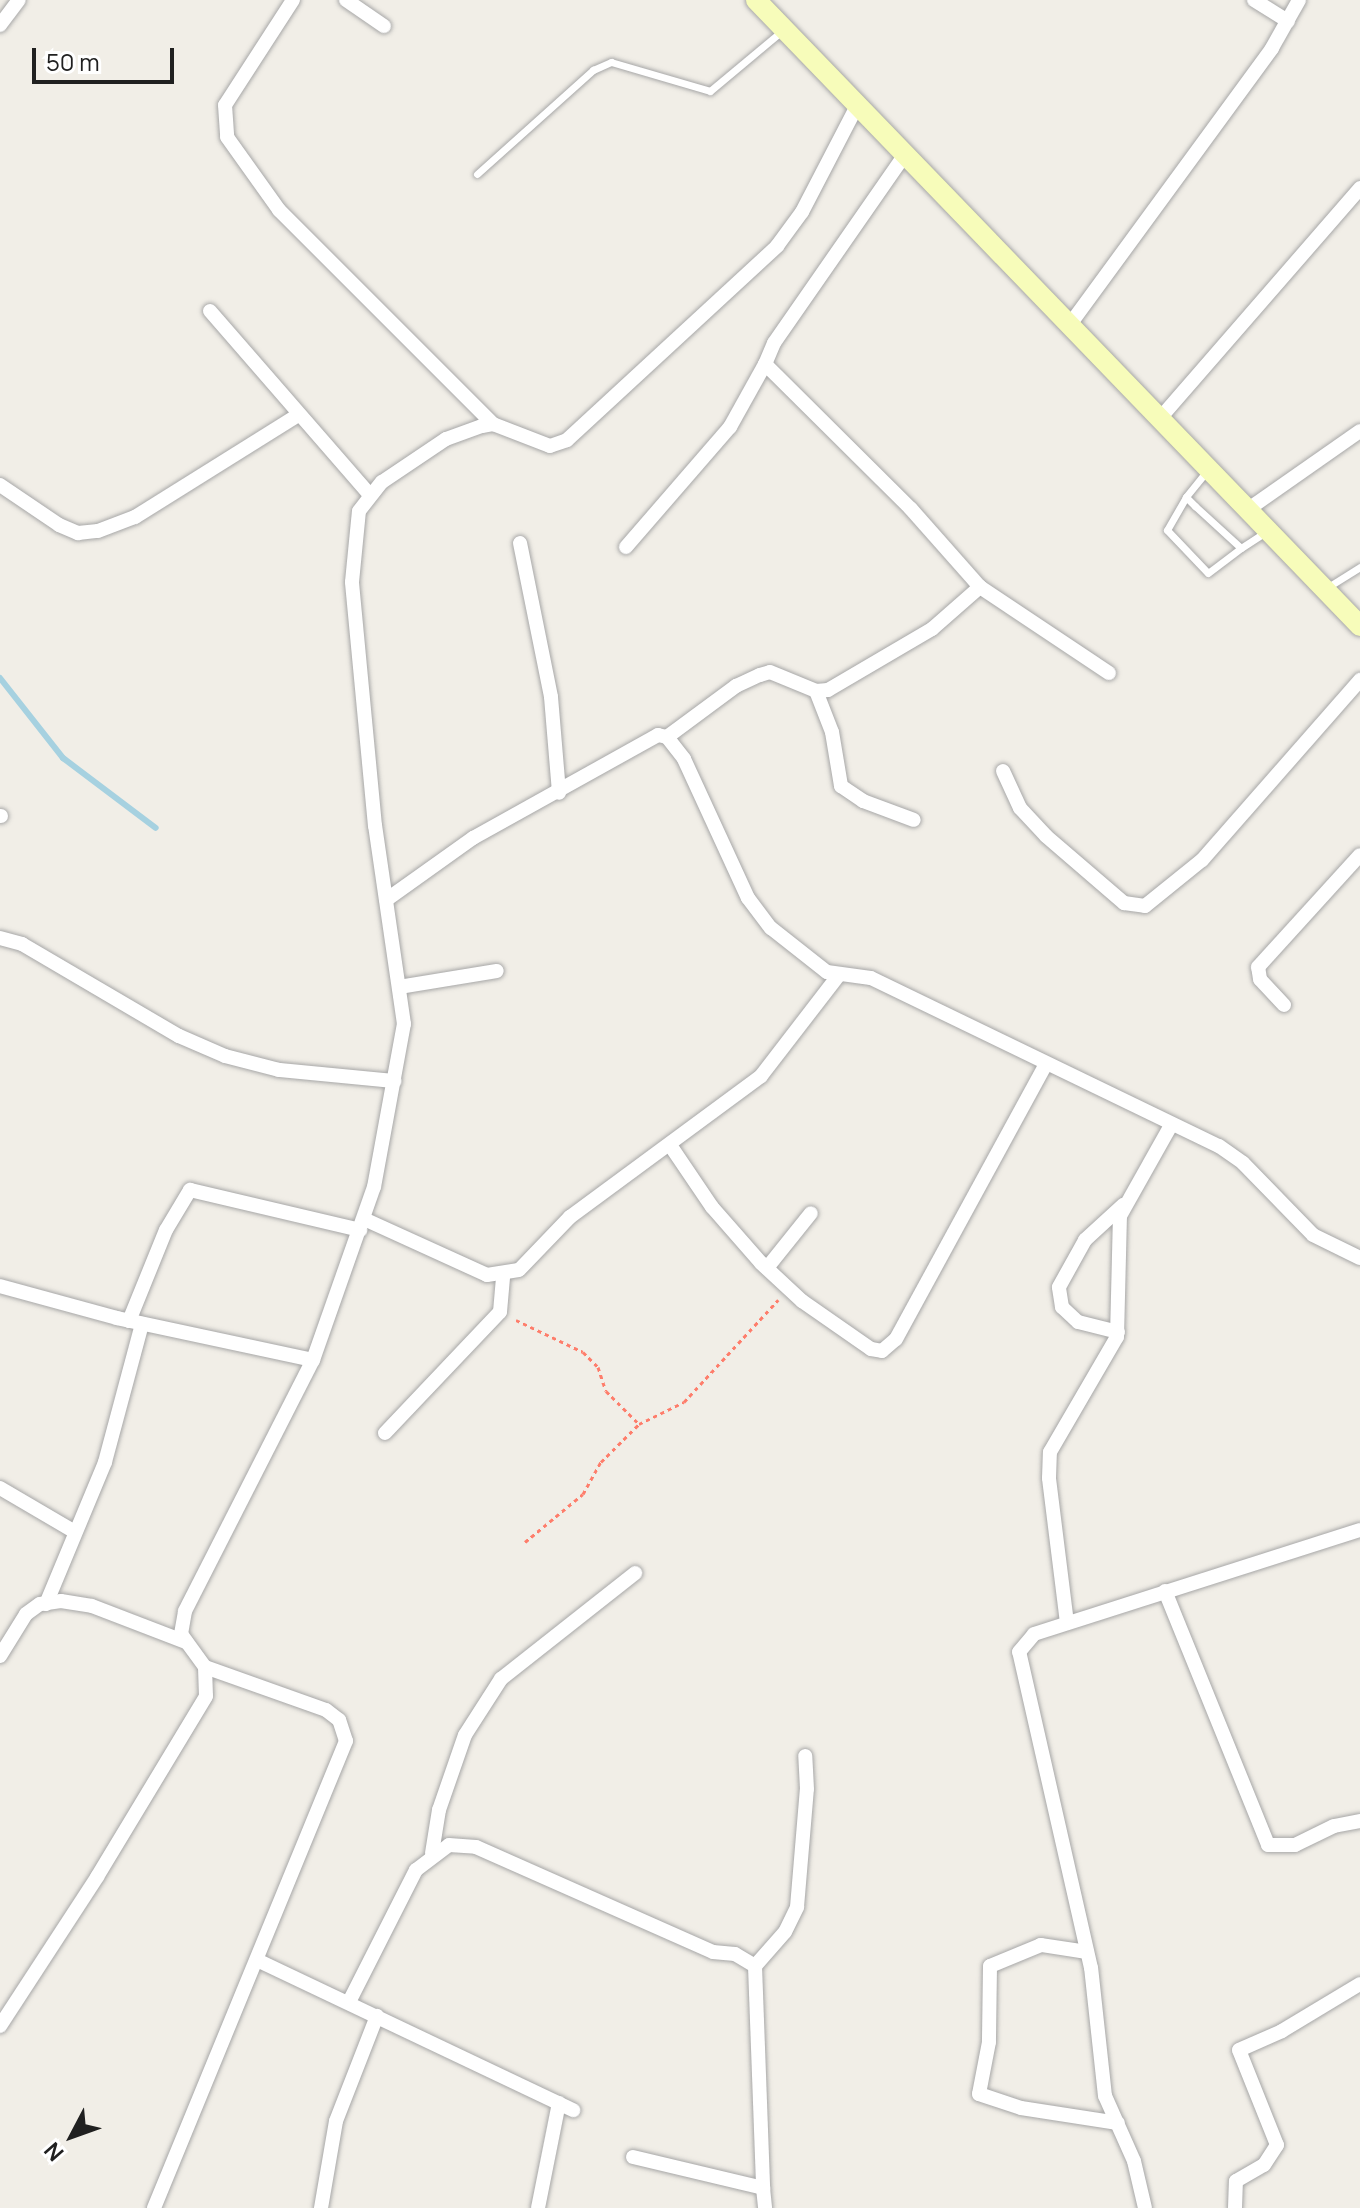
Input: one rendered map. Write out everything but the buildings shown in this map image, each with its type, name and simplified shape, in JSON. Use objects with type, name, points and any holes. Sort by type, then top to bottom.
[{"type":"main road","points":[[756,0],[1162,416],[1360,626]]},
{"type":"street","points":[[293,0],[225,105],[227,137],[279,210],[493,424],[550,446],[593,418],[777,246],[802,212],[858,104]]},
{"type":"street","points":[[346,0],[384,26]]},
{"type":"street","points":[[1254,0],[1288,21]]},
{"type":"street","points":[[1071,323],[1288,21],[1299,0]]},
{"type":"street","points":[[0,25],[14,2]]},
{"type":"street","points":[[626,547],[730,427],[774,343],[906,153]]},
{"type":"street","points":[[1162,416],[1360,188]]},
{"type":"street","points":[[1345,206],[1360,211]]},
{"type":"street","points":[[210,311],[370,495]]},
{"type":"street","points":[[765,364],[911,509],[980,587],[1109,673]]},
{"type":"street","points":[[0,485],[59,525],[78,533],[98,531],[135,517],[298,415]]},
{"type":"street","points":[[154,2208],[259,1961],[346,1741],[339,1720],[326,1710],[205,1667],[186,1642],[180,1627],[185,1611],[313,1360],[362,1225],[404,1024],[386,900],[352,582],[355,530],[370,495],[446,439],[493,424]]},
{"type":"street","points":[[1250,508],[1360,431]]},
{"type":"street","points":[[520,543],[551,697],[559,793]]},
{"type":"street","points":[[667,737],[736,686],[770,672],[816,691],[828,690],[932,629],[980,587]]},
{"type":"street","points":[[1003,771],[1020,808],[1046,836],[1136,909],[1166,893],[1202,860],[1360,680]]},
{"type":"street","points":[[816,691],[832,732],[841,786],[863,801],[914,820]]},
{"type":"street","points":[[386,900],[473,838],[559,793],[658,735],[667,737],[684,759],[748,898],[771,928],[838,976],[871,978],[1243,1163],[1313,1235],[1360,1258]]},
{"type":"street","points":[[1284,1005],[1260,979],[1258,967],[1360,855]]},
{"type":"street","points":[[0,938],[22,944],[179,1036],[225,1056],[279,1070],[394,1081]]},
{"type":"street","points":[[399,987],[497,971]]},
{"type":"street","points":[[46,1604],[113,1437],[136,1322],[176,1209],[190,1190],[362,1225],[487,1275],[503,1275],[519,1270],[570,1217],[761,1076],[838,976]]},
{"type":"street","points":[[670,1145],[712,1207],[767,1268],[871,1349],[889,1347],[1045,1066]]},
{"type":"street","points":[[1118,1332],[1078,1322],[1062,1307],[1059,1287],[1085,1240],[1123,1205],[1171,1125]]},
{"type":"street","points":[[1067,1623],[1049,1478],[1050,1452],[1118,1332],[1123,1205]]},
{"type":"street","points":[[767,1268],[811,1213]]},
{"type":"street","points":[[385,1433],[500,1312],[503,1275]]},
{"type":"street","points":[[0,1286],[136,1322],[313,1360]]},
{"type":"street","points":[[0,1488],[75,1532]]},
{"type":"street","points":[[1145,2208],[1134,2161],[1105,2096],[1087,1952],[1020,1669],[1024,1642],[1067,1623],[1360,1530]]},
{"type":"street","points":[[432,1853],[439,1810],[465,1735],[501,1679],[635,1573]]},
{"type":"street","points":[[1165,1591],[1268,1845],[1295,1845],[1334,1826],[1360,1821]]},
{"type":"street","points":[[0,1656],[26,1614],[46,1604],[92,1606],[186,1642]]},
{"type":"street","points":[[0,2026],[97,1877],[206,1696],[205,1667]]},
{"type":"street","points":[[765,2208],[755,1966],[785,1932],[797,1907],[807,1789],[805,1756]]},
{"type":"street","points":[[349,2002],[416,1870],[432,1853],[449,1845],[476,1847],[755,1966]]},
{"type":"street","points":[[1087,1952],[1041,1945],[990,1966],[989,2042],[979,2094],[1021,2108],[1118,2123]]},
{"type":"street","points":[[259,1961],[566,2107],[538,2208]]},
{"type":"street","points":[[1235,2208],[1236,2181],[1264,2165],[1277,2145],[1239,2050],[1282,2031],[1360,1984]]},
{"type":"street","points":[[321,2208],[336,2121],[377,2016]]},
{"type":"street","points":[[633,2157],[763,2188]]},
{"type":"lane","points":[[477,174],[602,66],[633,65],[691,89],[710,91],[785,29]]},
{"type":"lane","points":[[1210,467],[1186,497],[1167,530],[1208,573],[1270,529]]},
{"type":"lane","points":[[1186,497],[1241,548]]},
{"type":"lane","points":[[1326,589],[1360,567]]},
{"type":"path","points":[[525,1542],[583,1494],[601,1462],[639,1424],[684,1402],[789,1288]]},
{"type":"path","points":[[500,1312],[583,1352],[598,1367],[606,1391],[639,1424]]},
{"type":"waterway","points":[[0,678],[63,758],[156,828]]}]
